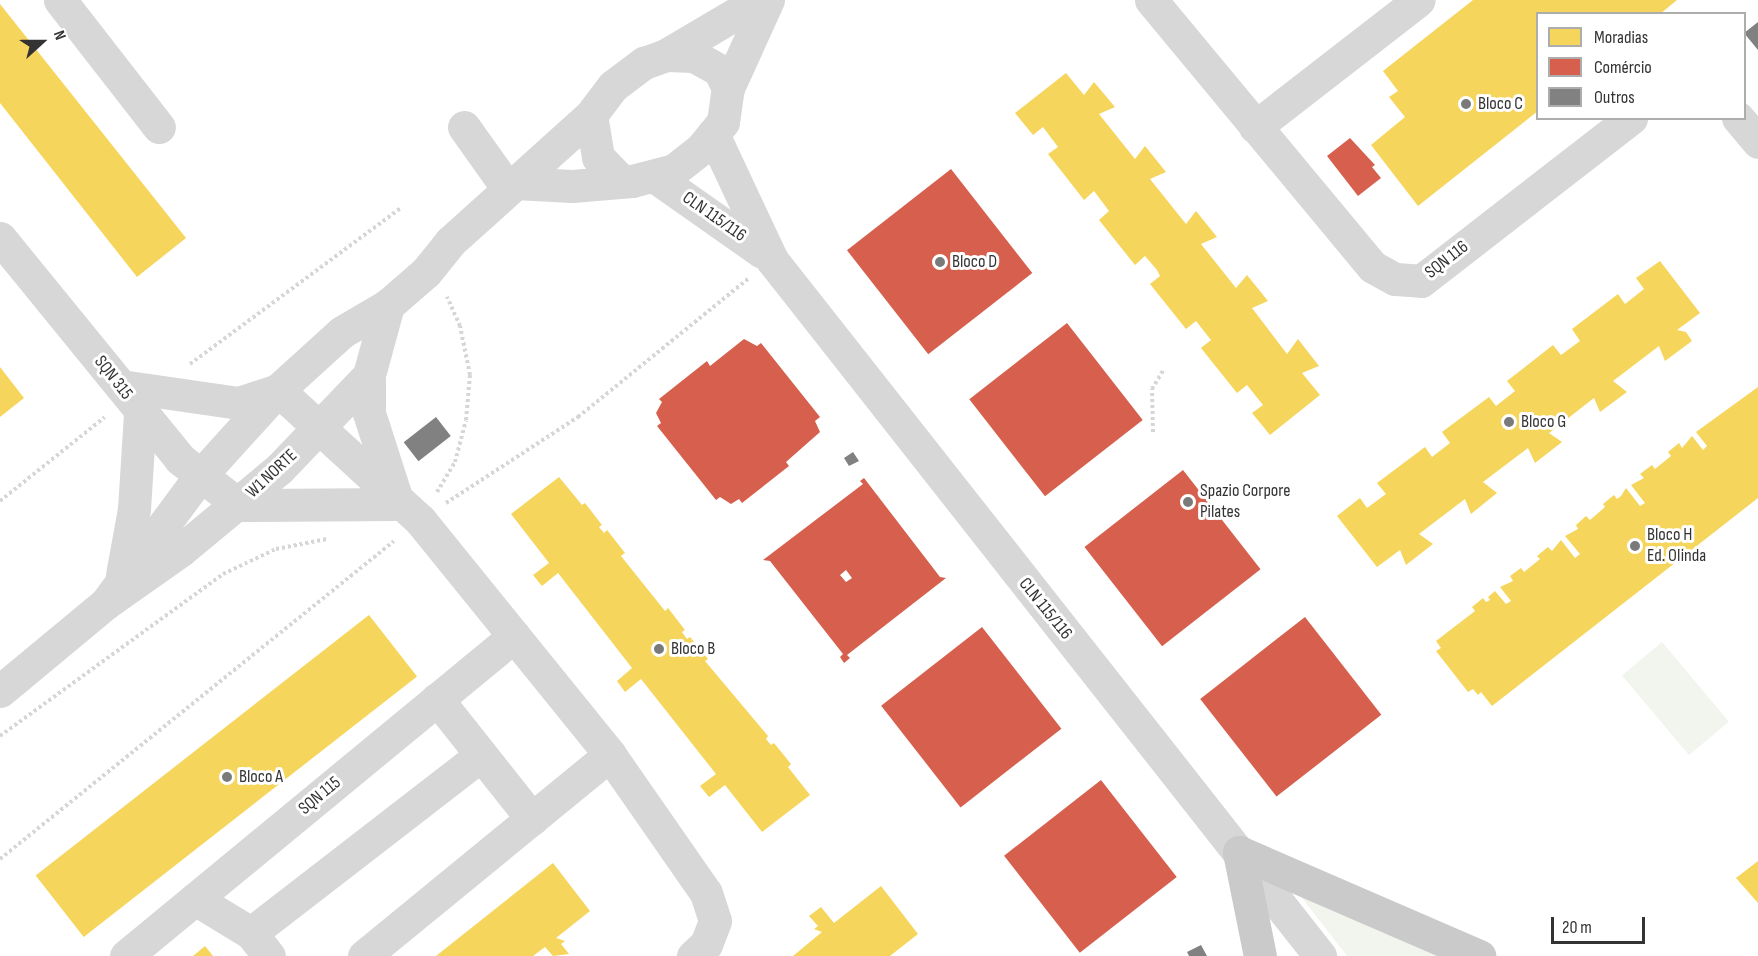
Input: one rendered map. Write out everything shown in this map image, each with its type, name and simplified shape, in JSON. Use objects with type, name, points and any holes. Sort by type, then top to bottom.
[{"type":"main road","points":[[1239,852],[1260,956]]},
{"type":"main road","points":[[1239,852],[1479,956]]},
{"type":"street","points":[[60,0],[159,127]]},
{"type":"street","points":[[619,179],[598,157],[591,115],[613,86],[644,63],[666,55],[759,0]]},
{"type":"street","points":[[464,127],[512,186],[572,186],[654,176],[674,170],[723,122],[728,88],[768,0]]},
{"type":"street","name":"SQN 116","points":[[1151,0],[1373,267],[1395,279],[1420,281],[1627,120]]},
{"type":"street","points":[[1255,127],[1419,0]]},
{"type":"street","points":[[666,55],[693,56],[719,70],[728,88]]},
{"type":"street","name":"W1 NORTE","points":[[114,591],[200,476],[278,390],[342,332],[388,305],[512,186],[591,115]]},
{"type":"street","points":[[1740,120],[1758,142]]},
{"type":"street","name":"CLN 115/116","points":[[713,134],[747,212],[772,260],[1320,956]]},
{"type":"street","name":"CLN 115/116","points":[[654,176],[733,228],[772,260]]},
{"type":"street","name":"SQN 315","points":[[0,237],[200,476],[239,505]]},
{"type":"street","name":"W1 NORTE","points":[[0,691],[114,591],[239,505],[318,428],[369,375],[388,305]]},
{"type":"street","points":[[369,375],[369,413],[374,435],[409,512]]},
{"type":"street","points":[[114,591],[134,509],[135,397],[239,403],[278,390],[409,512],[514,636],[610,755],[706,893],[715,921],[706,944],[693,956]]},
{"type":"street","points":[[239,505],[409,512]]},
{"type":"street","name":"SQN 115","points":[[126,956],[514,636]]},
{"type":"street","points":[[437,699],[532,819]]},
{"type":"street","points":[[195,899],[260,944],[481,754]]},
{"type":"street","points":[[364,956],[610,755]]},
{"type":"path","points":[[0,501],[135,397],[402,207]]},
{"type":"path","points":[[0,859],[409,512],[578,417],[772,260]]},
{"type":"path","points":[[1153,432],[1152,388],[1164,369]]},
{"type":"shaded area","points":[[1662,642],[1729,722],[1689,755],[1622,675]]},
{"type":"shaded area","points":[[1296,890],[1444,956],[1347,956]]},
{"type":"building: Moradias","name":"Bloco C","points":[[1473,0],[1677,0],[1662,12],[1536,12],[1536,113],[1418,206],[1371,145],[1405,117],[1389,97],[1398,91],[1383,71]]},
{"type":"building: Moradias","points":[[0,4],[186,238],[137,277],[0,103]]},
{"type":"building: Moradias","points":[[1066,73],[1084,95],[1094,82],[1115,107],[1099,114],[1135,159],[1145,146],[1166,172],[1150,179],[1186,224],[1196,211],[1217,237],[1201,244],[1236,288],[1247,275],[1268,301],[1252,308],[1287,354],[1298,339],[1319,366],[1302,373],[1320,395],[1270,435],[1252,413],[1263,405],[1247,385],[1237,393],[1201,348],[1211,340],[1196,321],[1186,329],[1150,284],[1160,276],[1157,270],[1145,256],[1135,265],[1099,220],[1109,211],[1094,191],[1084,200],[1048,154],[1058,147],[1043,127],[1033,135],[1015,113]]},
{"type":"building: Moradias","name":"Bloco G","points":[[1660,261],[1700,313],[1677,330],[1686,332],[1692,341],[1665,361],[1659,346],[1613,381],[1627,392],[1600,412],[1594,398],[1549,433],[1562,442],[1535,463],[1528,448],[1483,482],[1497,493],[1471,514],[1465,499],[1419,534],[1433,544],[1406,565],[1400,550],[1377,567],[1337,516],[1360,498],[1367,508],[1386,494],[1377,483],[1425,447],[1432,457],[1450,443],[1442,432],[1489,397],[1496,406],[1515,391],[1507,381],[1553,345],[1561,355],[1580,341],[1572,329],[1618,294],[1625,304],[1644,289],[1636,278]]},
{"type":"building: Moradias","points":[[0,367],[24,398],[0,417]]},
{"type":"building: Moradias","name":"Bloco H Ed. Olinda","points":[[1758,387],[1758,498],[1492,706],[1481,692],[1478,695],[1473,689],[1468,692],[1436,651],[1441,648],[1436,641],[1475,611],[1472,607],[1483,598],[1486,602],[1490,600],[1488,597],[1495,591],[1506,604],[1511,601],[1500,587],[1513,581],[1510,576],[1521,568],[1524,572],[1540,559],[1537,556],[1548,547],[1552,551],[1561,540],[1575,558],[1580,554],[1565,536],[1578,529],[1576,525],[1586,516],[1590,520],[1605,507],[1603,504],[1614,495],[1617,499],[1626,488],[1640,506],[1645,503],[1631,485],[1644,478],[1640,474],[1652,465],[1655,469],[1671,456],[1668,452],[1679,443],[1682,448],[1692,436],[1703,450],[1707,446],[1696,432]]},
{"type":"building: Moradias","name":"Bloco B","points":[[559,477],[582,505],[585,503],[602,525],[599,527],[604,533],[607,530],[625,553],[621,556],[665,611],[668,608],[685,630],[682,632],[687,639],[690,637],[708,659],[705,661],[768,736],[766,739],[771,745],[774,743],[791,764],[788,767],[810,795],[762,832],[725,785],[709,797],[700,786],[716,774],[641,679],[625,692],[617,681],[632,668],[558,573],[542,586],[533,575],[549,563],[511,514]]},
{"type":"building: Moradias","name":"Bloco A","points":[[369,615],[417,676],[84,937],[36,875]]},
{"type":"building: Moradias","points":[[1758,861],[1758,903],[1736,878]]},
{"type":"building: Moradias","points":[[553,863],[590,911],[556,938],[565,941],[561,944],[569,954],[553,956],[545,947],[533,956],[436,956]]},
{"type":"building: Moradias","points":[[881,886],[918,934],[890,956],[793,956],[822,932],[814,929],[818,926],[809,916],[821,907],[834,923]]},
{"type":"building: Moradias","points":[[205,946],[213,956],[193,956]]},
{"type":"building: Comércio","points":[[1350,138],[1375,165],[1372,167],[1381,178],[1358,196],[1327,156]]},
{"type":"building: Comércio","name":"Bloco D","points":[[951,169],[1032,273],[928,354],[847,250]]},
{"type":"building: Comércio","points":[[1067,323],[1143,420],[1045,496],[969,399]]},
{"type":"building: Comércio","points":[[744,339],[757,346],[761,343],[820,417],[815,421],[820,432],[786,462],[789,466],[742,503],[739,499],[731,504],[720,497],[716,500],[657,426],[661,423],[656,413],[662,402],[659,399],[707,361],[710,366]]},
{"type":"building: Comércio","points":[[1183,470],[1261,569],[1162,646],[1084,547]]},
{"type":"building: Comércio","points":[[864,478],[940,577],[946,578],[847,655],[850,658],[844,663],[840,657],[843,654],[770,561],[763,560],[863,484],[860,481]],"holes":[[[846,570],[852,578],[846,582],[840,575]]]},
{"type":"building: Comércio","points":[[1305,617],[1381,715],[1277,797],[1200,699]]},
{"type":"building: Comércio","points":[[982,627],[1061,729],[961,807],[881,706]]},
{"type":"building: Comércio","points":[[1101,780],[1177,877],[1080,953],[1004,856]]},
{"type":"building: Outros","points":[[1758,22],[1758,50],[1746,35],[1746,31]]},
{"type":"building: Outros","points":[[436,417],[451,436],[418,461],[404,442]]},
{"type":"building: Outros","points":[[853,452],[859,461],[849,466],[844,458]]},
{"type":"building: Outros","points":[[1201,945],[1207,956],[1189,956],[1187,952]]},
{"type":"place","name":"Bloco C","points":[[1466,104]]},
{"type":"place","name":"Bloco D","points":[[940,262]]},
{"type":"place","name":"Bloco G","points":[[1509,422]]},
{"type":"place","name":"Spazio Corpore Pilates","points":[[1188,502]]},
{"type":"place","name":"Bloco H Ed. Olinda","points":[[1635,546]]},
{"type":"place","name":"Bloco B","points":[[659,649]]},
{"type":"place","name":"Bloco A","points":[[227,777]]}]
